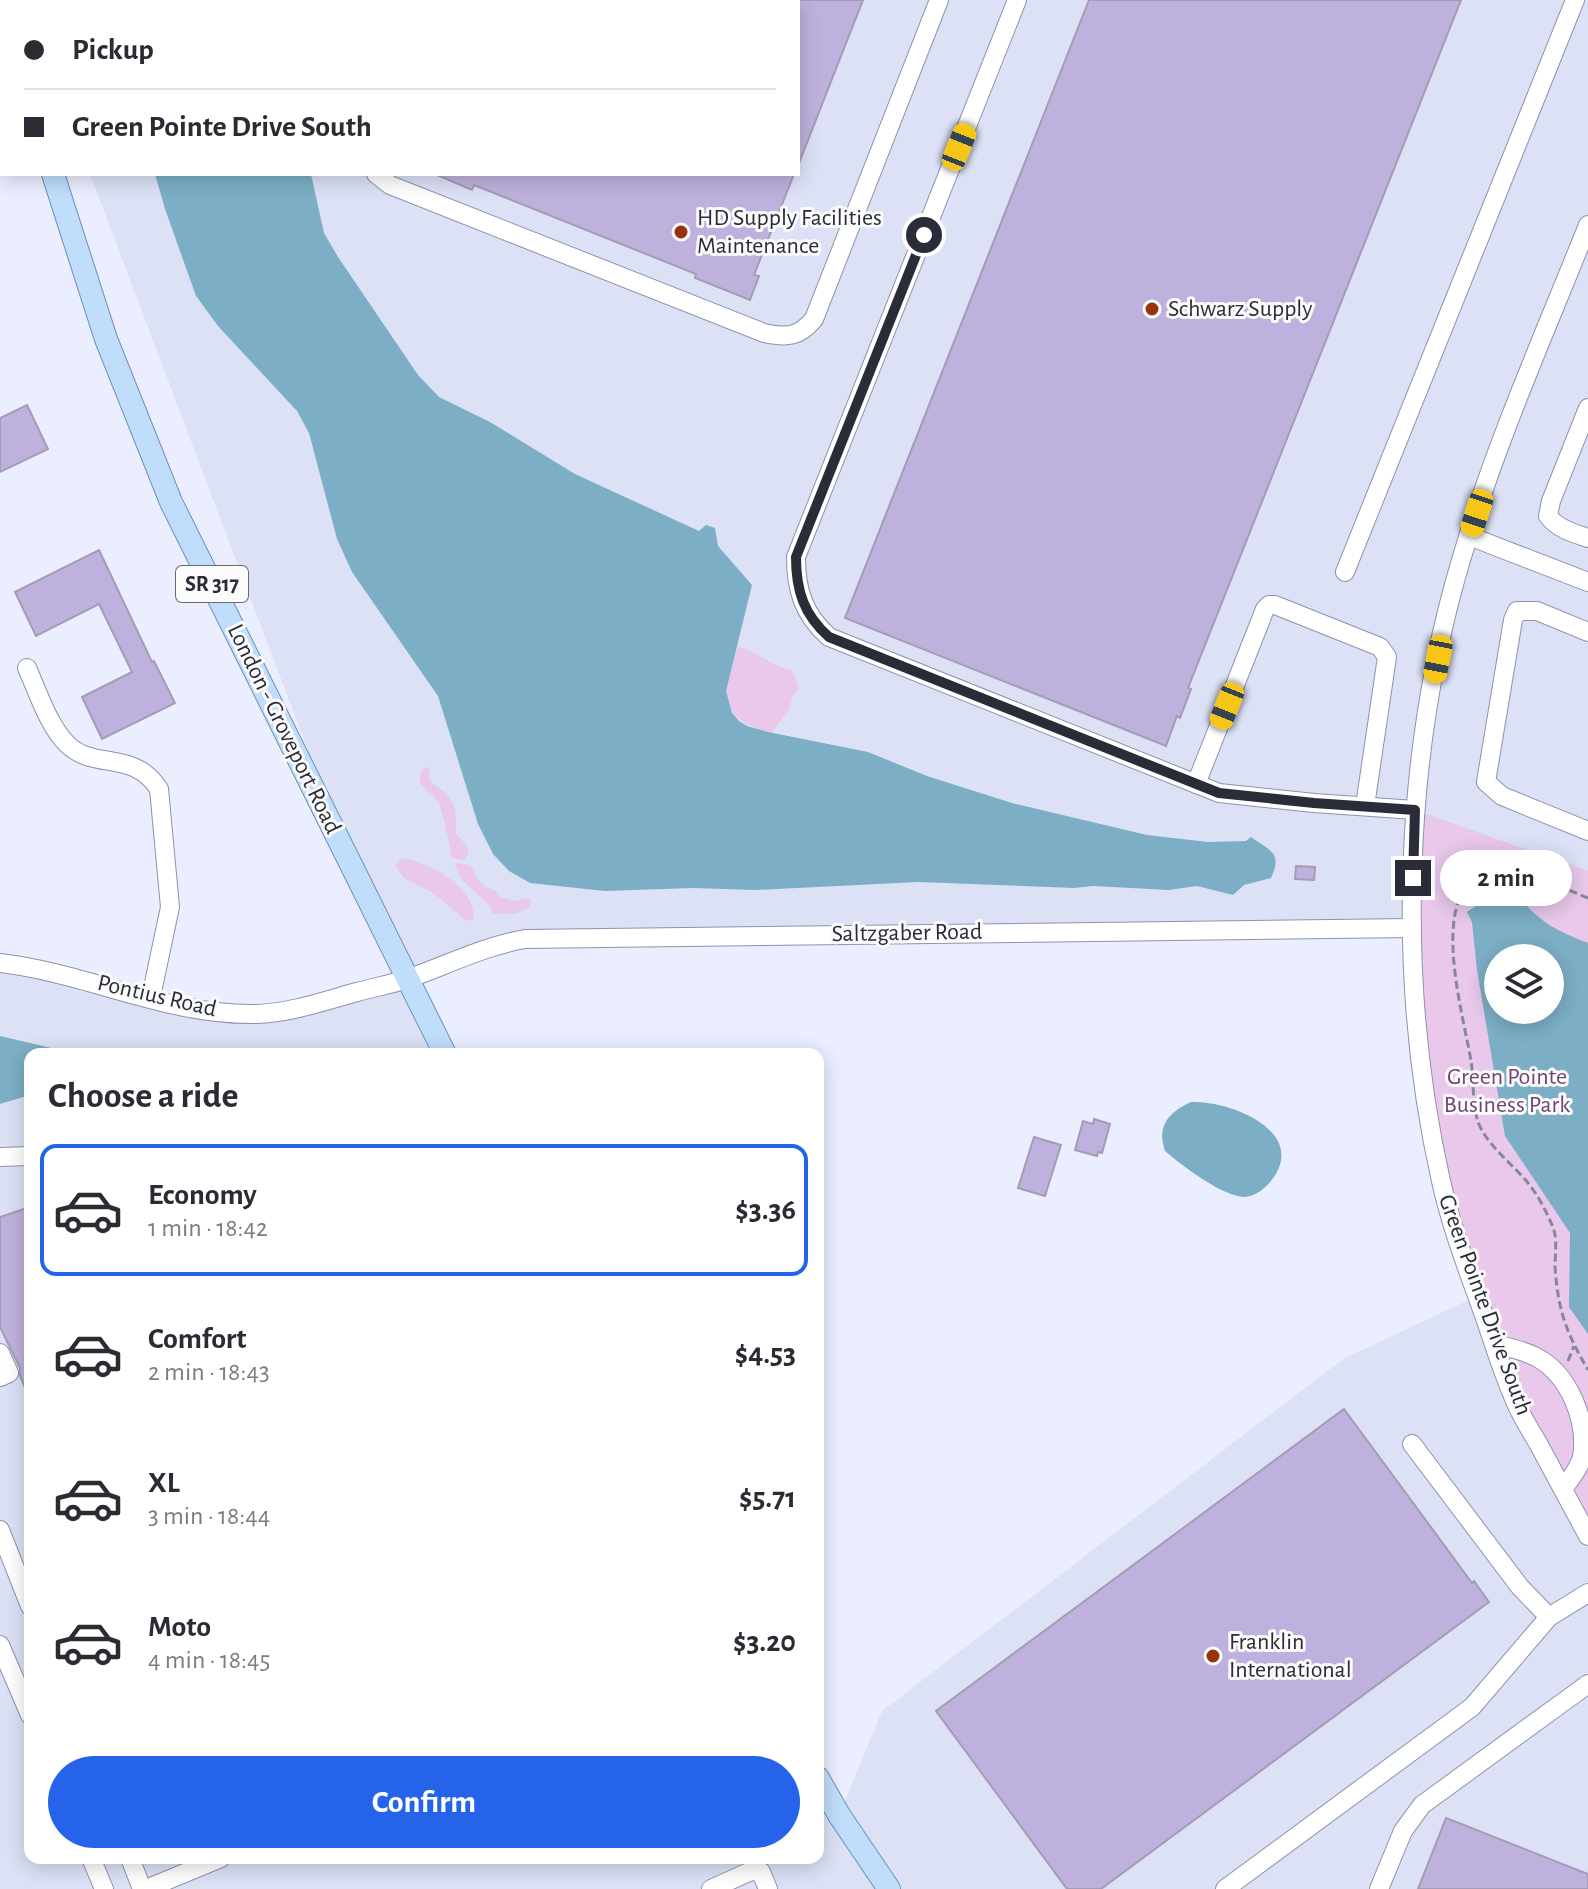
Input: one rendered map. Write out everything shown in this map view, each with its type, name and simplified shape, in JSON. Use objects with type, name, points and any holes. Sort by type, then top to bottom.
[{"type":"main road","name":"London - Groveport Road","points":[[54,176],[106,339],[171,502],[442,1048]]},
{"type":"main road","points":[[824,1789],[889,1889]]},
{"type":"street","points":[[379,176],[390,185],[764,333],[784,337],[803,332],[814,319],[939,0]]},
{"type":"street","points":[[1017,0],[796,557],[799,596],[809,617],[829,637],[1196,784],[1234,796],[1415,810]]},
{"type":"street","points":[[1345,572],[1575,0]]},
{"type":"street","name":"Green Pointe Drive South","points":[[1588,225],[1517,403],[1469,536],[1443,634],[1420,759],[1415,810],[1412,928],[1427,1106],[1441,1182],[1463,1257],[1514,1399],[1588,1536]]},
{"type":"street","points":[[1588,408],[1548,516],[1562,529],[1588,538]]},
{"type":"street","points":[[1469,536],[1588,582]]},
{"type":"street","points":[[1196,784],[1265,609],[1275,605],[1380,647],[1387,657],[1365,806]]},
{"type":"street","points":[[1588,632],[1537,611],[1517,611],[1510,634],[1486,782],[1502,796],[1588,831]]},
{"type":"street","points":[[27,668],[55,728],[68,745],[83,755],[121,761],[139,769],[153,779],[159,789],[170,907],[151,997]]},
{"type":"street","name":"Saltzgaber Road","points":[[408,979],[505,943],[548,938],[1412,928]]},
{"type":"street","name":"Pontius Road","points":[[0,963],[35,967],[199,1010],[257,1014],[303,1007],[408,979]]},
{"type":"street","points":[[0,1157],[24,1156]]},
{"type":"street","points":[[1494,1344],[1537,1357],[1561,1377],[1576,1401],[1584,1421],[1586,1443],[1582,1460],[1563,1489]]},
{"type":"street","points":[[0,1353],[9,1373],[0,1377]]},
{"type":"street","points":[[1412,1444],[1520,1587],[1549,1617]]},
{"type":"street","points":[[0,1530],[24,1591]]},
{"type":"street","points":[[1225,1889],[1472,1707],[1549,1617],[1588,1593]]},
{"type":"street","points":[[0,1645],[24,1701]]},
{"type":"street","points":[[1379,1889],[1403,1831],[1422,1805],[1588,1684]]},
{"type":"street","points":[[94,1864],[104,1889]]},
{"type":"street","points":[[133,1864],[144,1889],[206,1864]]},
{"type":"street","points":[[713,1889],[751,1871],[761,1872],[768,1889]]},
{"type":"path","points":[[1588,898],[1519,873],[1491,871],[1473,879],[1458,898],[1452,939],[1478,1121],[1495,1148],[1527,1183],[1554,1229],[1560,1312],[1567,1334],[1588,1370]]},
{"type":"shaded area","points":[[800,0],[1588,0],[1588,1889],[0,1889],[0,963],[230,1013],[407,979],[354,872],[91,176],[800,176]]},
{"type":"green space","points":[[738,647],[792,670],[799,689],[793,695],[789,710],[771,733],[740,719],[731,712],[727,702],[728,679]]},
{"type":"green space","points":[[425,767],[430,769],[430,781],[453,803],[456,834],[469,852],[464,860],[452,858],[440,805],[420,784],[420,772]]},
{"type":"green space","name":"Green Pointe Business Park","points":[[1415,810],[1588,871],[1588,1536],[1514,1399],[1427,1106]]},
{"type":"green space","points":[[401,858],[424,864],[449,878],[468,897],[474,919],[467,921],[433,893],[404,878],[395,865]]},
{"type":"green space","points":[[457,863],[471,865],[480,882],[500,897],[515,901],[530,898],[530,906],[516,914],[493,914],[489,905],[462,880],[455,866]]},
{"type":"water","points":[[156,176],[311,176],[324,233],[418,375],[439,397],[490,422],[575,474],[699,531],[706,525],[715,528],[718,546],[752,585],[726,691],[732,713],[747,726],[868,752],[927,776],[1012,803],[1147,835],[1208,842],[1246,841],[1251,837],[1275,857],[1271,878],[1244,885],[1233,895],[1197,886],[1169,890],[918,882],[755,890],[693,888],[605,891],[530,883],[509,871],[493,854],[478,824],[438,696],[352,572],[337,539],[309,433],[297,411],[218,326],[196,296]]},
{"type":"water","points":[[1516,894],[1548,924],[1588,943],[1588,1334],[1569,1307],[1570,1233],[1505,1136],[1486,1024],[1564,1024],[1564,944],[1484,944],[1484,1012],[1472,922],[1467,912],[1486,899]]},
{"type":"water","points":[[0,1036],[51,1048],[24,1048],[24,1097],[0,1104]]},
{"type":"water","points":[[1191,1102],[1244,1113],[1273,1134],[1280,1148],[1280,1163],[1263,1189],[1245,1197],[1225,1192],[1165,1151],[1162,1134],[1166,1121],[1176,1110]]},
{"type":"building","name":"HD Supply Facilities Maintenance","points":[[800,0],[863,0],[800,160]]},
{"type":"building","name":"Schwarz Supply","points":[[1089,0],[1461,0],[1188,688],[1191,689],[1180,718],[1177,716],[1166,746],[845,618]]},
{"type":"building","name":"HD Supply Facilities Maintenance","points":[[440,176],[793,176],[754,275],[759,276],[750,300],[695,278],[696,274],[474,185],[472,190]]},
{"type":"building","points":[[27,405],[48,449],[0,472],[0,418]]},
{"type":"building","points":[[99,550],[175,703],[102,739],[82,697],[132,672],[99,604],[36,636],[15,592]]},
{"type":"building","points":[[1296,866],[1315,867],[1314,880],[1295,879]]},
{"type":"building","points":[[1094,1119],[1110,1124],[1102,1153],[1098,1152],[1097,1156],[1075,1150],[1083,1121],[1093,1124]]},
{"type":"building","points":[[1034,1137],[1061,1145],[1045,1196],[1018,1188]]},
{"type":"building","points":[[24,1209],[24,1385],[20,1368],[0,1327],[0,1217]]},
{"type":"building","name":"Franklin International","points":[[1344,1409],[1489,1602],[1101,1889],[1067,1889],[936,1711]]},
{"type":"building","points":[[1446,1818],[1588,1874],[1588,1889],[1418,1889]]},
{"type":"place","name":"HD Supply Facilities Maintenance","points":[[681,232]]},
{"type":"place","name":"Schwarz Supply","points":[[1152,309]]},
{"type":"place","name":"Franklin International","points":[[1213,1656]]},
{"type":"route","points":[[924,235],[796,557],[799,596],[809,617],[829,637],[1219,793],[1415,810],[1413,878]]}]
